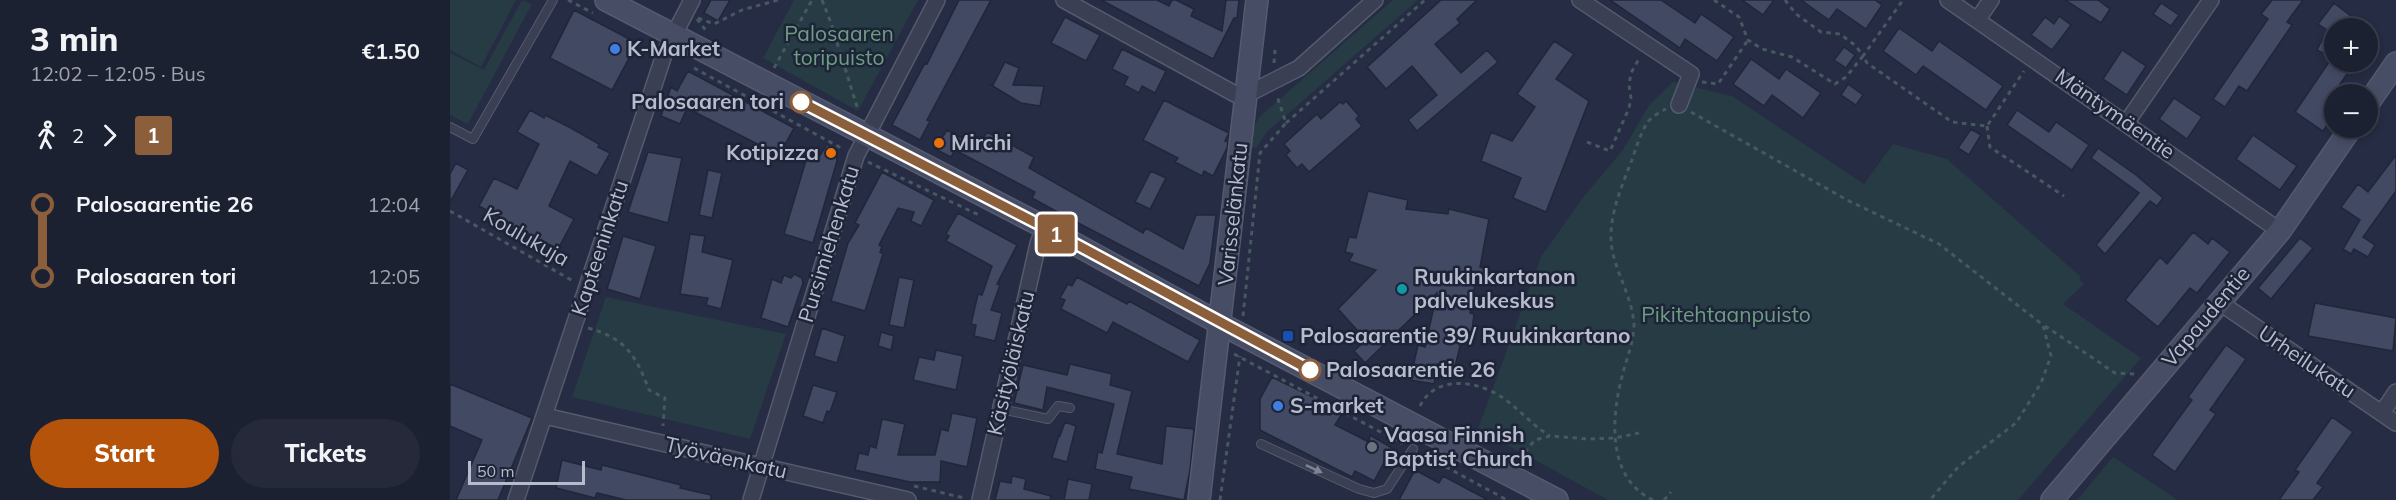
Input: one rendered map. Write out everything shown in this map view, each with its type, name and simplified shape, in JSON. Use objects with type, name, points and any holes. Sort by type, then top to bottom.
[{"type":"main road","points":[[606,0],[866,137],[1044,227],[1241,335],[1557,500]]},
{"type":"main road","name":"Varisselänkatu","points":[[1199,500],[1257,0]]},
{"type":"main road","points":[[2378,89],[2396,63]]},
{"type":"main road","name":"Vapaudentie","points":[[2052,500],[2280,231],[2344,138]]},
{"type":"street","name":"Kapteeninkatu","points":[[516,500],[665,52],[692,0]]},
{"type":"street","name":"Pursimiehenkatu","points":[[751,500],[856,156],[937,0]]},
{"type":"street","points":[[1064,0],[1235,94],[1246,95],[1299,68],[1375,0]]},
{"type":"street","points":[[1580,0],[1691,74],[1679,105]]},
{"type":"street","name":"Mäntymäentie","points":[[1948,0],[2127,122],[2280,231]]},
{"type":"street","points":[[1977,19],[1991,0]]},
{"type":"street","points":[[2127,122],[2211,0]]},
{"type":"street","name":"Käsityöläiskatu","points":[[980,500],[1038,244],[1044,227]]},
{"type":"street","name":"Urheilukatu","points":[[2219,302],[2396,423]]},
{"type":"street","points":[[2382,413],[2396,392]]},
{"type":"street","name":"Työväenkatu","points":[[545,416],[908,500]]},
{"type":"lane","points":[[450,127],[473,139],[553,0]]},
{"type":"lane","points":[[1001,409],[1048,419],[1058,406],[1070,408]]},
{"type":"lane","points":[[1261,444],[1342,482],[1374,493],[1387,489],[1413,449]]},
{"type":"path","points":[[696,18],[714,24],[742,10],[778,0]]},
{"type":"path","points":[[774,68],[812,0]]},
{"type":"path","points":[[822,0],[859,114]]},
{"type":"path","points":[[1220,500],[1241,335],[1260,153],[1286,123],[1425,0]]},
{"type":"path","points":[[1714,0],[1739,17],[1749,40],[1762,49],[1792,57],[1834,84],[1846,77],[1903,0]]},
{"type":"path","points":[[1785,0],[1797,14],[1821,32],[1840,34],[1856,46],[1867,63],[1952,122],[1987,126]]},
{"type":"path","points":[[1691,74],[1703,82],[1718,84],[1749,40]]},
{"type":"path","points":[[1587,142],[1610,151],[1629,108],[1631,73],[1647,45]]},
{"type":"path","points":[[1275,50],[1273,81],[1286,123]]},
{"type":"path","points":[[2033,57],[1987,126],[1990,147],[2064,196]]},
{"type":"path","points":[[1653,500],[1634,489],[1623,473],[1617,456],[1619,394],[1631,348],[1634,326],[1631,305],[1612,253],[1612,227],[1618,199],[1648,121],[1664,110],[1679,105],[1847,200],[1939,244],[2026,310],[2043,326],[2115,373],[2140,374]]},
{"type":"path","name":"Koulukuja","points":[[450,211],[587,288]]},
{"type":"path","points":[[1930,500],[1958,467],[2016,423],[2041,383],[2051,356],[2043,326]]},
{"type":"path","points":[[587,328],[603,332],[624,344],[640,364],[649,390],[665,398],[663,426]]},
{"type":"path","points":[[1420,406],[1425,397],[1442,385],[1469,383],[1505,399],[1530,423],[1550,436]]},
{"type":"path","points":[[1519,459],[1535,440],[1550,436],[1589,439],[1616,438],[1639,433]]},
{"type":"path","points":[[1664,500],[1671,492]]},
{"type":"green space","points":[[450,0],[516,0],[481,67],[450,50]]},
{"type":"green space","points":[[522,0],[532,4],[468,124],[450,115],[450,53],[484,70]]},
{"type":"green space","name":"Palosaaren toripuisto","points":[[794,0],[918,0],[858,111],[763,58]]},
{"type":"green space","points":[[1393,0],[1418,0],[1267,132],[1256,148],[1250,147],[1251,132],[1259,117]]},
{"type":"green space","name":"Pikitehtaanpuisto","points":[[1673,82],[1732,96],[1864,184],[1893,144],[1947,159],[2081,277],[2079,279],[2084,284],[2063,304],[2141,358],[2018,500],[1608,500],[1478,429],[1541,257],[1581,200],[1622,151],[1650,104]]},
{"type":"green space","points":[[606,297],[786,334],[750,439],[572,397]]},
{"type":"green space","points":[[2113,457],[2178,500],[2077,500]]},
{"type":"building","points":[[711,0],[730,0],[718,21],[704,13]]},
{"type":"building","points":[[959,0],[991,0],[927,120],[930,121],[920,140],[892,125],[925,63],[927,64]]},
{"type":"building","points":[[1101,0],[1157,0],[1169,6],[1172,0],[1176,0],[1194,9],[1191,16],[1222,31],[1226,0],[1239,0],[1237,18],[1234,18],[1213,59]]},
{"type":"building","points":[[1441,0],[1477,0],[1457,19],[1460,23],[1435,44],[1461,73],[1487,50],[1498,62],[1417,131],[1408,120],[1437,95],[1412,66],[1386,89],[1367,67]]},
{"type":"building","points":[[1610,0],[1661,0],[1695,23],[1701,14],[1734,37],[1717,61],[1685,39],[1680,48]]},
{"type":"building","points":[[1742,0],[1774,0],[1763,15]]},
{"type":"building","points":[[1801,0],[1875,0],[1882,5],[1866,29],[1837,9],[1829,20]]},
{"type":"building","points":[[2065,0],[2098,0],[2110,9],[2101,23]]},
{"type":"building","points":[[2272,0],[2303,0],[2287,22],[2292,25],[2247,91],[2239,86],[2225,107],[2213,99],[2268,19],[2261,14]]},
{"type":"building","points":[[2161,3],[2179,15],[2171,26],[2153,14]]},
{"type":"building","points":[[2334,3],[2353,18],[2324,18],[2324,28],[2318,24]]},
{"type":"building","points":[[574,10],[637,43],[612,90],[550,58]]},
{"type":"building","points":[[2059,16],[2071,25],[2052,50],[2031,35],[2045,17],[2054,24]]},
{"type":"building","points":[[1065,17],[1100,35],[1086,61],[1051,43]]},
{"type":"building","points":[[1899,28],[1932,51],[1939,41],[2003,86],[1986,110],[1923,66],[1916,75],[1883,51]]},
{"type":"building","points":[[2324,36],[2324,54],[2317,50]]},
{"type":"building","points":[[1554,41],[1574,54],[1556,79],[1589,101],[1546,212],[1513,198],[1521,178],[1481,161],[1491,132],[1512,141],[1535,107],[1517,94]]},
{"type":"building","points":[[1844,47],[1855,55],[1846,68],[1834,60]]},
{"type":"building","points":[[1122,49],[1166,71],[1155,93],[1142,86],[1139,93],[1124,85],[1128,77],[1112,69]]},
{"type":"building","points":[[2122,50],[2146,66],[2127,95],[2103,79]]},
{"type":"building","points":[[1751,59],[1779,79],[1786,69],[1821,93],[1803,118],[1772,95],[1764,106],[1733,84]]},
{"type":"building","points":[[1005,62],[1019,68],[1013,85],[1044,86],[1040,106],[1021,103],[991,85]]},
{"type":"building","points":[[2324,69],[2324,72],[2353,72],[2350,76],[2347,74],[2340,84],[2324,84],[2323,131],[2295,112]]},
{"type":"building","points":[[688,71],[794,128],[779,155],[687,108],[680,124],[661,116],[671,87],[677,91]]},
{"type":"building","points":[[1848,84],[1863,95],[1856,105],[1841,95]]},
{"type":"building","points":[[2174,98],[2202,117],[2187,139],[2159,119]]},
{"type":"building","points":[[1164,100],[1229,133],[1225,141],[1228,142],[1227,148],[1213,176],[1204,171],[1202,176],[1175,162],[1178,158],[1143,140]]},
{"type":"building","points":[[1346,101],[1359,116],[1356,119],[1362,126],[1309,172],[1302,164],[1297,168],[1286,155],[1290,151],[1284,144],[1317,114],[1321,119],[1340,102],[1343,104]]},
{"type":"building","points":[[530,110],[569,127],[610,153],[597,176],[570,161],[549,206],[574,219],[558,249],[501,221],[502,218],[479,206],[494,178],[517,189],[539,144],[517,132]]},
{"type":"building","points":[[2017,110],[2049,132],[2056,122],[2089,145],[2072,170],[2007,125]]},
{"type":"building","points":[[1971,129],[1981,135],[1969,155],[1958,148]]},
{"type":"building","points":[[947,130],[979,147],[987,132],[1034,157],[1029,168],[1143,233],[1146,228],[1183,249],[1196,215],[1216,215],[1210,263],[1199,286],[1032,198],[1035,192],[955,150],[951,157],[935,149]]},
{"type":"building","points":[[2253,135],[2297,166],[2280,190],[2236,159]]},
{"type":"building","points":[[827,144],[836,152],[837,161],[813,243],[784,234],[807,157],[817,160]]},
{"type":"building","points":[[2098,148],[2163,198],[2157,206],[2150,201],[2105,254],[2096,245],[2139,193],[2091,158]]},
{"type":"building","points":[[648,152],[682,158],[668,223],[628,212]]},
{"type":"building","points":[[2396,155],[2396,191],[2363,237],[2375,245],[2368,257],[2354,249],[2351,254],[2343,249],[2360,220],[2341,207],[2358,184],[2368,192]]},
{"type":"building","points":[[456,163],[468,170],[450,202],[450,174]]},
{"type":"building","points":[[708,170],[722,173],[712,218],[699,215]]},
{"type":"building","points":[[1151,171],[1166,178],[1150,209],[1135,202]]},
{"type":"building","points":[[882,172],[934,200],[921,226],[911,221],[914,212],[898,208],[879,245],[882,247],[880,252],[883,254],[865,311],[831,301],[848,243],[859,225],[855,223]]},
{"type":"building","name":"Ruukinkartanon palvelukeskus","points":[[1368,191],[1408,200],[1406,209],[1448,214],[1449,209],[1489,219],[1480,267],[1487,269],[1483,285],[1475,284],[1470,313],[1474,314],[1472,332],[1464,331],[1455,366],[1437,364],[1434,384],[1410,380],[1418,345],[1425,347],[1437,293],[1365,363],[1354,351],[1366,340],[1338,309],[1376,270],[1349,261],[1353,254],[1345,252],[1349,237],[1356,238]]},
{"type":"building","points":[[958,213],[1017,245],[997,284],[1000,285],[991,310],[1002,313],[995,341],[974,336],[976,325],[971,324],[978,294],[982,295],[992,266],[946,241],[949,236],[946,234]]},
{"type":"building","points":[[2193,232],[2208,244],[2212,238],[2230,252],[2197,293],[2190,288],[2158,327],[2125,300],[2160,257],[2167,264]]},
{"type":"building","points":[[690,234],[705,236],[702,252],[733,260],[721,309],[706,305],[708,298],[680,294]]},
{"type":"building","points":[[623,236],[656,246],[640,299],[607,289]]},
{"type":"building","points":[[2300,238],[2313,248],[2271,299],[2258,288]]},
{"type":"building","points":[[794,274],[802,278],[803,283],[788,327],[761,318],[772,279],[781,283],[784,275],[791,278]]},
{"type":"building","points":[[899,277],[914,280],[904,328],[889,325]]},
{"type":"building","points":[[1077,277],[1127,304],[1129,301],[1200,340],[1188,362],[1113,322],[1107,333],[1061,309],[1065,300],[1060,298],[1068,284],[1072,286]]},
{"type":"building","points":[[2315,303],[2396,318],[2393,351],[2308,336]]},
{"type":"building","points":[[822,328],[845,336],[837,363],[814,356]]},
{"type":"building","points":[[881,332],[894,336],[891,350],[878,346]]},
{"type":"building","points":[[2226,345],[2246,359],[2210,410],[2216,414],[2175,472],[2152,455],[2192,400],[2188,397]]},
{"type":"building","points":[[936,350],[963,356],[956,390],[913,380],[919,357],[934,360]]},
{"type":"building","points":[[1070,364],[1112,374],[1110,385],[1132,391],[1117,454],[1162,464],[1166,426],[1194,429],[1184,500],[1129,489],[1132,477],[1095,469],[1098,452],[1102,453],[1114,404],[1047,387],[1043,410],[1014,403],[1023,365],[1067,375]]},
{"type":"building","points":[[1272,377],[1343,412],[1335,425],[1369,442],[1370,435],[1392,448],[1374,481],[1355,471],[1352,477],[1260,430],[1260,399]]},
{"type":"building","points":[[450,384],[532,418],[498,500],[456,500],[482,440],[450,426]]},
{"type":"building","points":[[813,385],[837,392],[830,412],[827,411],[823,423],[803,416]]},
{"type":"building","points":[[952,413],[977,418],[967,467],[941,461],[940,482],[910,482],[855,470],[859,453],[868,455],[870,446],[876,448],[882,419],[905,424],[898,455],[935,455],[941,429],[948,431]]},
{"type":"building","points":[[2332,417],[2353,432],[2317,483],[2323,487],[2313,500],[2279,500],[2299,472],[2295,470]]},
{"type":"building","points":[[1065,422],[1076,426],[1067,462],[1052,458]]},
{"type":"building","points":[[562,460],[601,470],[602,465],[681,485],[680,488],[711,495],[711,500],[626,500],[597,493],[595,498],[556,488]]},
{"type":"building","points":[[1415,470],[1439,483],[1443,476],[1488,500],[1399,500]]},
{"type":"building","points":[[1012,476],[1026,479],[1024,489],[1051,496],[1050,500],[995,500],[1000,481],[1011,483]]},
{"type":"building","points":[[1068,479],[1092,484],[1089,500],[1064,500]]},
{"type":"bus line","name":"1","points":[[801,102],[1044,227],[1310,370]]},
{"type":"place","name":"K-Market","points":[[615,49]]},
{"type":"place","name":"Palosaaren tori","points":[[801,102]]},
{"type":"place","name":"Mirchi","points":[[939,143]]},
{"type":"place","name":"Kotipizza","points":[[831,153]]},
{"type":"place","name":"Ruukinkartanon palvelukeskus","points":[[1402,289]]},
{"type":"place","name":"Palosaarentie 39/ Ruukinkartano","points":[[1288,336]]},
{"type":"place","name":"Palosaarentie 26","points":[[1310,370]]},
{"type":"place","name":"S-market","points":[[1278,406]]},
{"type":"place","name":"Vaasa Finnish Baptist Church","points":[[1372,447]]}]
